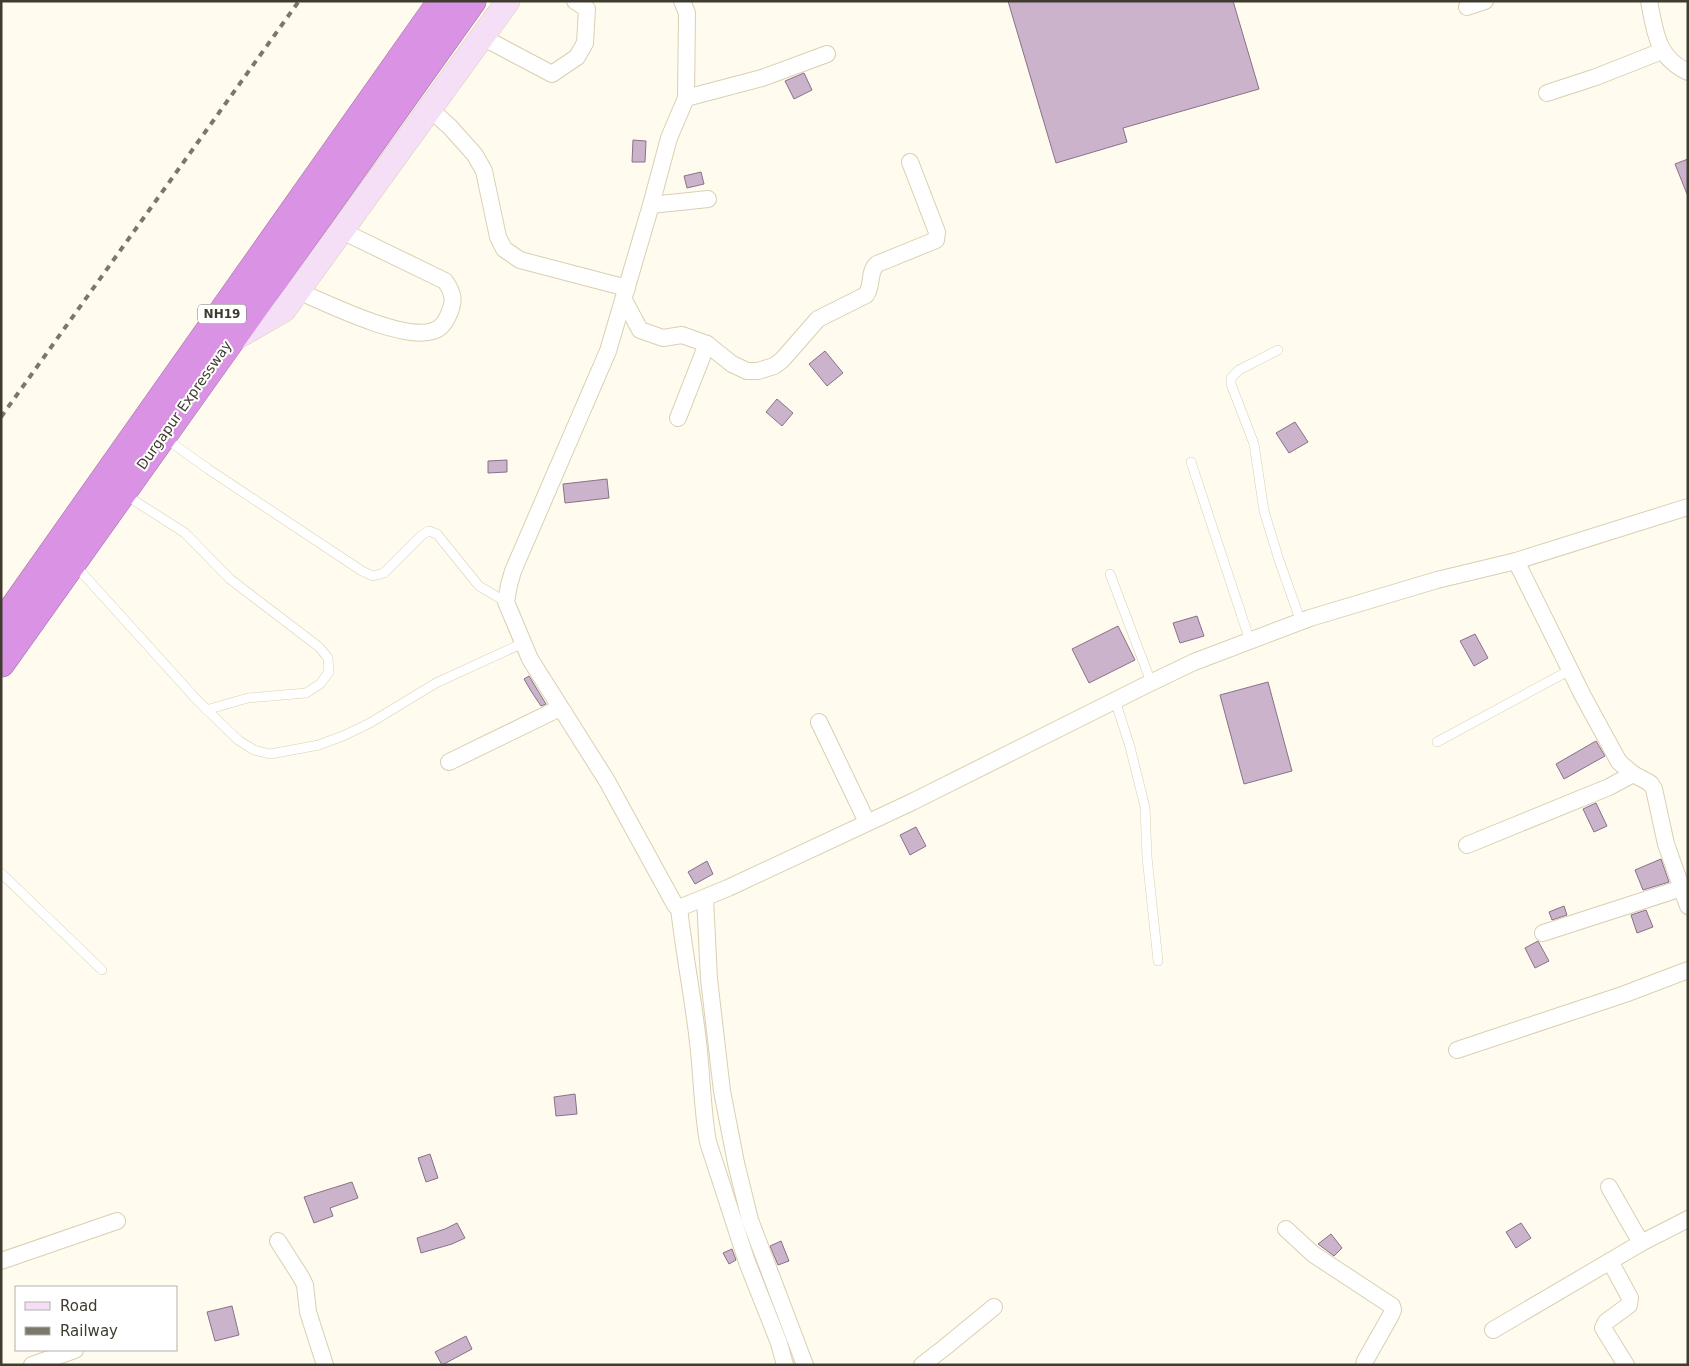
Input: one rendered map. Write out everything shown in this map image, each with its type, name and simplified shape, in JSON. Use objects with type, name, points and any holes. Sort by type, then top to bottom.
[{"type":"highway","name":"Durgapur Expressway","points":[[1,626],[442,1]]},
{"type":"highway","name":"Durgapur Expressway","points":[[1,663],[472,1]]},
{"type":"street","points":[[230,341],[284,310],[508,1]]},
{"type":"street","points":[[482,37],[552,74],[577,57],[584,44],[587,9],[574,1]]},
{"type":"street","points":[[682,1],[687,13],[686,98],[669,138],[608,351],[513,571],[506,602],[530,659],[607,781],[675,905],[691,904],[867,822],[1194,662],[1302,622],[1436,580],[1516,561],[1688,507]]},
{"type":"street","points":[[1467,7],[1485,1]]},
{"type":"street","points":[[1649,1],[1662,51],[1671,63],[1688,72]]},
{"type":"street","points":[[1547,93],[1596,77],[1662,51]]},
{"type":"street","points":[[686,98],[762,78],[827,54]]},
{"type":"street","points":[[430,108],[450,126],[475,155],[484,171],[498,238],[504,249],[520,260],[625,294],[640,330],[664,338],[682,335],[707,344],[732,364],[747,371],[758,371],[774,366],[782,360],[818,319],[866,295],[870,287],[872,270],[877,264],[936,240],[937,232],[910,162]]},
{"type":"street","points":[[651,205],[708,199]]},
{"type":"street","points":[[298,291],[368,321],[390,327],[421,333],[434,331],[445,323],[453,306],[452,291],[445,281],[342,231]]},
{"type":"street","points":[[678,418],[707,344]]},
{"type":"street","points":[[1516,561],[1570,670],[1619,762],[1633,774],[1650,783],[1654,789],[1664,838],[1685,888],[1688,906]]},
{"type":"street","points":[[449,762],[560,708]]},
{"type":"street","points":[[819,722],[867,822]]},
{"type":"street","points":[[1467,845],[1598,792],[1633,774]]},
{"type":"street","points":[[1543,933],[1685,888]]},
{"type":"street","points":[[691,904],[682,937],[695,1017],[708,1142],[747,1262],[779,1343],[785,1365]]},
{"type":"street","points":[[691,904],[709,979],[722,1091],[736,1163],[750,1220],[805,1365]]},
{"type":"street","points":[[1457,1050],[1569,1014],[1688,970]]},
{"type":"street","points":[[1609,1187],[1641,1243]]},
{"type":"street","points":[[1493,1330],[1641,1243],[1688,1219]]},
{"type":"street","points":[[1,1261],[117,1221]]},
{"type":"street","points":[[1286,1230],[1313,1254],[1392,1306],[1391,1314],[1364,1365]]},
{"type":"street","points":[[278,1241],[305,1285],[308,1312],[325,1365]]},
{"type":"street","points":[[1610,1261],[1630,1301],[1629,1305],[1606,1322],[1603,1328],[1626,1365]]},
{"type":"street","points":[[922,1365],[994,1307]]},
{"type":"street","points":[[32,1365],[71,1351]]},
{"type":"lane","points":[[1278,350],[1240,370],[1231,378],[1231,384],[1254,444],[1264,510],[1279,560],[1302,622]]},
{"type":"lane","points":[[162,436],[208,469],[362,571],[373,576],[384,573],[422,535],[430,531],[437,534],[479,586],[506,602]]},
{"type":"lane","points":[[1191,462],[1250,641]]},
{"type":"lane","points":[[122,492],[186,533],[230,579],[319,647],[328,658],[329,672],[320,684],[306,693],[248,698],[206,710]]},
{"type":"lane","points":[[73,562],[206,710],[238,740],[254,750],[270,754],[318,745],[370,722],[436,683],[523,643]]},
{"type":"lane","points":[[1110,574],[1151,682]]},
{"type":"lane","points":[[1437,742],[1570,670]]},
{"type":"lane","points":[[1115,700],[1130,747],[1145,807],[1147,856],[1158,961]]},
{"type":"lane","points":[[1,873],[102,970]]},
{"type":"building","points":[[1008,1],[1233,1],[1259,89],[1123,128],[1127,142],[1056,163]]},
{"type":"building","points":[[804,73],[812,90],[794,99],[785,81]]},
{"type":"building","points":[[633,140],[646,141],[645,162],[632,162]]},
{"type":"building","points":[[1688,159],[1688,194],[1687,194],[1675,164]]},
{"type":"building","points":[[701,172],[704,184],[687,188],[684,176]]},
{"type":"building","points":[[825,351],[843,373],[827,386],[809,364]]},
{"type":"building","points":[[777,399],[793,413],[782,426],[766,412]]},
{"type":"building","points":[[1295,422],[1308,442],[1289,453],[1276,433]]},
{"type":"building","points":[[507,460],[507,472],[488,473],[488,461]]},
{"type":"building","points":[[607,479],[609,498],[565,503],[563,484]]},
{"type":"building","points":[[1197,616],[1204,636],[1180,643],[1173,623]]},
{"type":"building","points":[[1118,626],[1135,660],[1089,683],[1072,649]]},
{"type":"building","points":[[1475,634],[1488,658],[1474,666],[1460,641]]},
{"type":"building","points":[[529,676],[546,704],[541,706],[531,691],[524,679]]},
{"type":"building","points":[[1268,682],[1292,771],[1244,784],[1220,695]]},
{"type":"building","points":[[1596,741],[1605,756],[1564,779],[1556,764]]},
{"type":"building","points":[[1596,803],[1607,826],[1594,832],[1583,809]]},
{"type":"building","points":[[916,827],[926,846],[910,855],[900,835]]},
{"type":"building","points":[[1661,859],[1669,882],[1643,890],[1635,870]]},
{"type":"building","points":[[707,861],[713,874],[695,884],[688,872]]},
{"type":"building","points":[[1564,906],[1567,915],[1552,920],[1549,912]]},
{"type":"building","points":[[1646,910],[1653,927],[1637,933],[1631,915]]},
{"type":"building","points":[[1538,941],[1549,961],[1535,968],[1525,948]]},
{"type":"building","points":[[575,1094],[577,1114],[556,1116],[554,1097]]},
{"type":"building","points":[[430,1154],[438,1178],[426,1182],[418,1158]]},
{"type":"building","points":[[352,1182],[358,1198],[330,1208],[333,1216],[314,1223],[304,1197]]},
{"type":"building","points":[[457,1223],[465,1238],[421,1253],[417,1238]]},
{"type":"building","points":[[1521,1223],[1531,1238],[1516,1248],[1506,1232]]},
{"type":"building","points":[[1331,1234],[1342,1248],[1334,1256],[1318,1244]]},
{"type":"building","points":[[781,1241],[789,1261],[778,1265],[770,1246]]},
{"type":"building","points":[[732,1249],[736,1260],[729,1264],[723,1253]]},
{"type":"building","points":[[232,1306],[239,1335],[215,1341],[207,1312]]},
{"type":"building","points":[[466,1336],[472,1349],[442,1365],[435,1352]]},
{"type":"railway","points":[[1,417],[299,1]]}]
